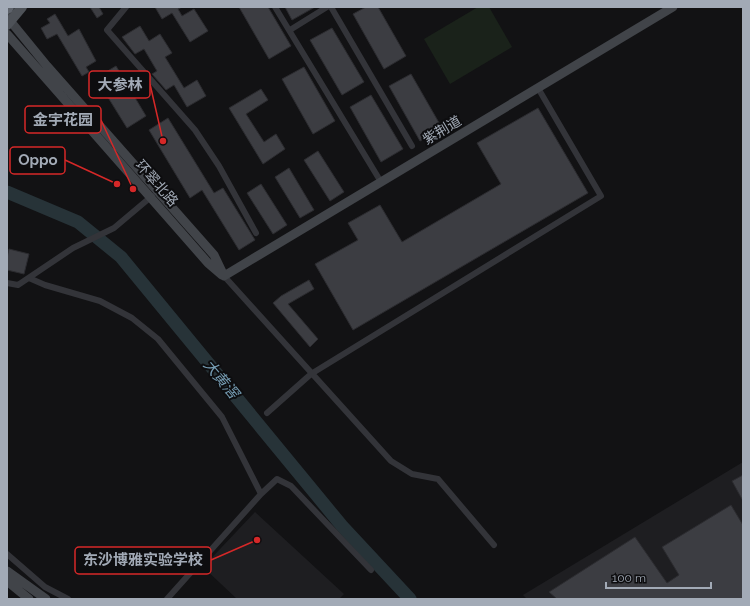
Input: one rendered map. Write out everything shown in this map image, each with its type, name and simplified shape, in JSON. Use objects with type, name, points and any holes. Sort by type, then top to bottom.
[{"type":"main road","points":[[8,21],[22,7]]},
{"type":"street","points":[[126,7],[107,30],[195,130],[220,166],[256,232]]},
{"type":"street","points":[[275,7],[381,182]]},
{"type":"street","points":[[290,30],[327,7]]},
{"type":"street","points":[[331,7],[412,146]]},
{"type":"street","name":"紫荆道","points":[[224,276],[673,7]]},
{"type":"street","points":[[8,21],[214,255],[224,276],[391,461],[412,474],[438,479],[494,545]]},
{"type":"street","name":"环翠北路","points":[[7,34],[208,263],[224,276]]},
{"type":"street","points":[[267,413],[311,374],[601,196],[538,88]]},
{"type":"street","points":[[7,284],[18,285],[73,248],[114,228],[158,191]]},
{"type":"street","points":[[29,278],[45,285],[100,301],[132,318],[158,339],[222,417],[261,494]]},
{"type":"street","points":[[168,599],[261,494],[277,479],[291,486],[371,570]]},
{"type":"street","points":[[7,554],[45,587],[68,599]]},
{"type":"street","points":[[7,571],[46,599]]},
{"type":"street","points":[[7,581],[29,599]]},
{"type":"shaded area","points":[[478,7],[489,7],[512,47],[450,84],[424,39]]},
{"type":"shaded area","points":[[743,462],[743,599],[527,599],[523,595]]},
{"type":"shaded area","points":[[255,512],[344,594],[339,599],[237,599],[203,567]]},
{"type":"building","points":[[90,7],[99,7],[103,14],[97,18]]},
{"type":"building","points":[[155,7],[182,7],[178,9],[182,16],[194,9],[208,31],[190,42],[172,13],[162,19]]},
{"type":"building","points":[[239,7],[268,7],[291,46],[269,59]]},
{"type":"building","points":[[285,7],[315,7],[292,20]]},
{"type":"building","points":[[366,7],[378,7],[406,56],[384,69],[353,14]]},
{"type":"building","points":[[55,14],[68,36],[79,29],[96,61],[86,67],[89,72],[82,76],[57,34],[47,39],[41,28],[50,23],[47,19]]},
{"type":"building","points":[[140,26],[149,41],[160,34],[172,53],[165,57],[184,88],[197,80],[206,96],[187,107],[174,85],[166,90],[152,74],[157,71],[144,49],[135,54],[122,37]]},
{"type":"building","points":[[332,28],[364,82],[342,95],[310,40]]},
{"type":"building","points":[[116,66],[146,116],[127,128],[96,78]]},
{"type":"building","points":[[304,67],[335,121],[313,134],[282,79]]},
{"type":"building","points":[[411,74],[442,128],[420,141],[389,86]]},
{"type":"building","points":[[261,89],[268,100],[246,114],[264,142],[276,134],[285,149],[263,164],[229,108]]},
{"type":"building","points":[[371,95],[403,149],[381,162],[350,107]]},
{"type":"building","points":[[538,108],[588,193],[353,330],[315,264],[358,240],[348,223],[380,205],[402,242],[501,184],[477,143]]},
{"type":"building","points":[[168,118],[214,193],[223,188],[255,240],[239,250],[202,190],[190,198],[149,130]]},
{"type":"building","points":[[318,151],[344,192],[330,201],[304,160]]},
{"type":"building","points":[[289,168],[314,210],[300,218],[275,177]]},
{"type":"building","points":[[261,184],[287,225],[273,234],[247,193]]},
{"type":"building","points":[[9,249],[29,254],[24,274],[7,270]]},
{"type":"building","points":[[309,280],[314,289],[288,304],[318,339],[310,347],[273,303],[281,296]]},
{"type":"building","points":[[743,475],[743,501],[732,481]]},
{"type":"building","points":[[731,505],[743,525],[743,599],[557,599],[549,592],[635,537],[667,583],[679,575],[662,547]]},
{"type":"waterway","name":"大黄滘","points":[[7,192],[78,222],[121,257],[342,526],[410,599]]},
{"type":"place","name":"大参林","points":[[163,141]]},
{"type":"place","name":"Oppo","points":[[117,184]]},
{"type":"place","name":"金宇花园","points":[[133,189]]},
{"type":"place","name":"东沙博雅实验学校","points":[[257,540]]}]
